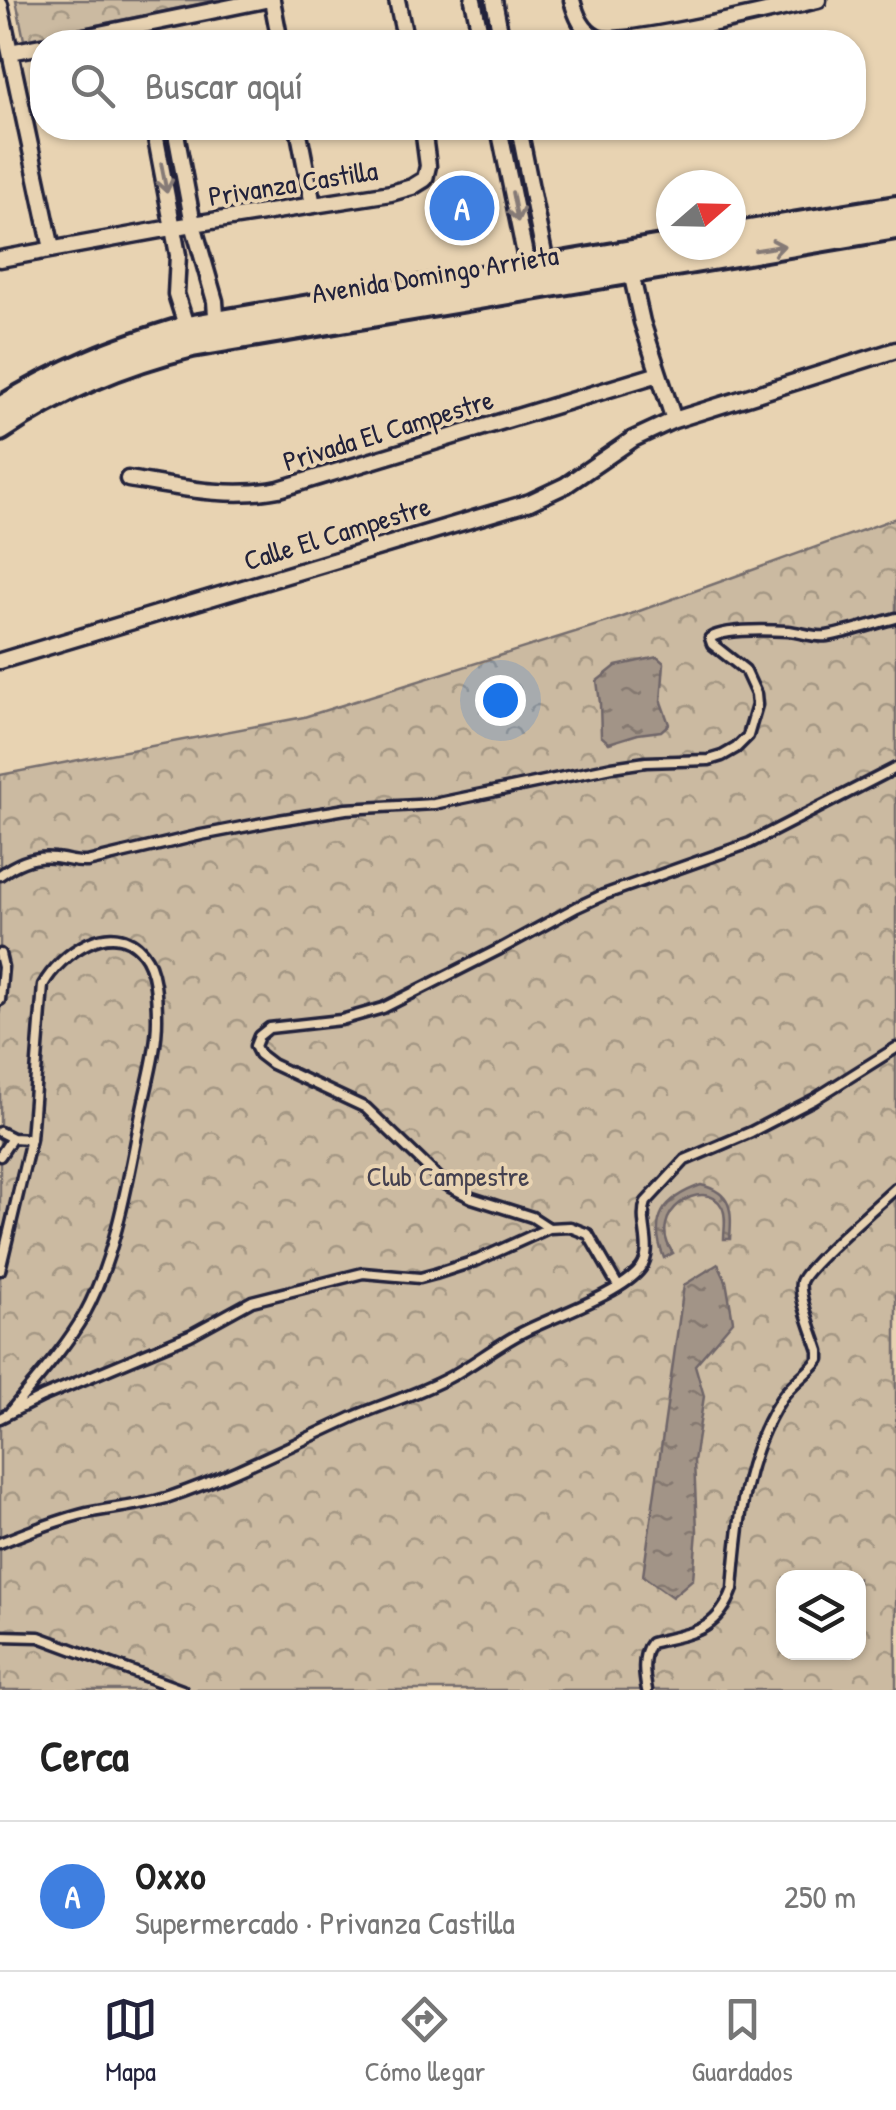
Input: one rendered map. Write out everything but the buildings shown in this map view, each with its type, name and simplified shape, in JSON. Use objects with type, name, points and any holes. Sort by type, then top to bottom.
[{"type":"main road","points":[[746,233],[896,208]]},
{"type":"main road","name":"Avenida Domingo Arrieta","points":[[0,409],[92,359],[135,343],[629,262],[896,227]]},
{"type":"main road","name":"Avenida Domingo Arrieta","points":[[629,262],[656,251]]},
{"type":"main road","name":"Avenida Domingo Arrieta","points":[[0,429],[89,378],[190,336]]},
{"type":"street","points":[[143,30],[155,23],[268,0],[277,30]]},
{"type":"street","points":[[397,0],[403,30]]},
{"type":"street","points":[[473,0],[479,30]]},
{"type":"street","points":[[494,0],[500,30]]},
{"type":"street","points":[[572,0],[585,30]]},
{"type":"street","points":[[675,30],[818,0]]},
{"type":"street","points":[[0,5],[52,249]]},
{"type":"street","points":[[155,23],[156,30]]},
{"type":"street","points":[[10,52],[30,48]]},
{"type":"street","points":[[156,140],[178,255],[176,294],[190,336]]},
{"type":"street","points":[[177,140],[218,331]]},
{"type":"street","points":[[300,140],[313,205]]},
{"type":"street","name":"Privanza Castilla","points":[[0,259],[412,187],[424,179],[428,166],[425,140]]},
{"type":"street","points":[[502,140],[539,277]]},
{"type":"street","points":[[521,140],[539,277]]},
{"type":"street","points":[[629,262],[642,322],[674,420]]},
{"type":"street","points":[[177,271],[204,266]]},
{"type":"street","name":"Calle El Campestre","points":[[0,661],[530,502],[566,485],[633,439],[674,420],[896,350]]},
{"type":"street","name":"Privada El Campestre","points":[[128,479],[229,494],[279,490],[659,374]]},
{"type":"lane","points":[[0,875],[34,858],[88,862],[279,820],[346,809],[434,804],[612,766],[709,760],[736,748],[748,736],[756,705],[756,694],[745,670],[712,644],[712,636],[789,631],[826,637],[896,618]]},
{"type":"lane","points":[[549,1228],[532,1217],[446,1186],[366,1108],[272,1064],[259,1054],[255,1046],[259,1036],[269,1028],[341,1020],[383,1008],[576,906],[750,843],[896,768]]},
{"type":"lane","points":[[0,1270],[32,1139],[43,984],[66,957],[89,942],[112,937],[132,943],[142,950],[149,963],[157,1020],[134,1150],[111,1247],[76,1328],[10,1412]]},
{"type":"lane","points":[[0,954],[4,967],[0,1000]]},
{"type":"lane","points":[[0,1543],[79,1515],[172,1496],[437,1384],[521,1332],[618,1286],[637,1273],[644,1262],[644,1208],[679,1164],[813,1100],[896,1048]]},
{"type":"lane","points":[[0,1132],[12,1138],[32,1139]]},
{"type":"lane","points":[[0,1156],[12,1138]]},
{"type":"lane","points":[[647,1690],[645,1655],[650,1643],[704,1628],[713,1622],[733,1589],[744,1496],[757,1443],[791,1384],[819,1359],[802,1279],[896,1188]]},
{"type":"lane","points":[[0,1418],[190,1334],[252,1301],[363,1273],[420,1278],[478,1260],[549,1228],[570,1227],[588,1234],[618,1286]]},
{"type":"lane","points":[[0,1636],[39,1636],[182,1690]]},
{"type":"green space","points":[[16,0],[218,0],[72,30],[30,30],[30,39],[24,40]]},
{"type":"green space","name":"Club Campestre","points":[[896,518],[896,1690],[0,1690],[0,775],[304,717],[620,618]]},
{"type":"water","points":[[657,657],[664,663],[661,702],[669,724],[661,731],[609,743],[601,736],[597,681],[616,666]]},
{"type":"water","points":[[701,1185],[725,1198],[731,1220],[730,1239],[724,1239],[725,1218],[714,1198],[691,1197],[671,1212],[666,1238],[673,1253],[664,1258],[658,1232],[663,1211],[677,1196]]},
{"type":"water","points":[[718,1264],[726,1281],[733,1321],[695,1365],[704,1396],[694,1461],[697,1531],[693,1579],[672,1597],[643,1576],[684,1285]]},
{"type":"place","name":"Oxxo","points":[[462,208]]}]
